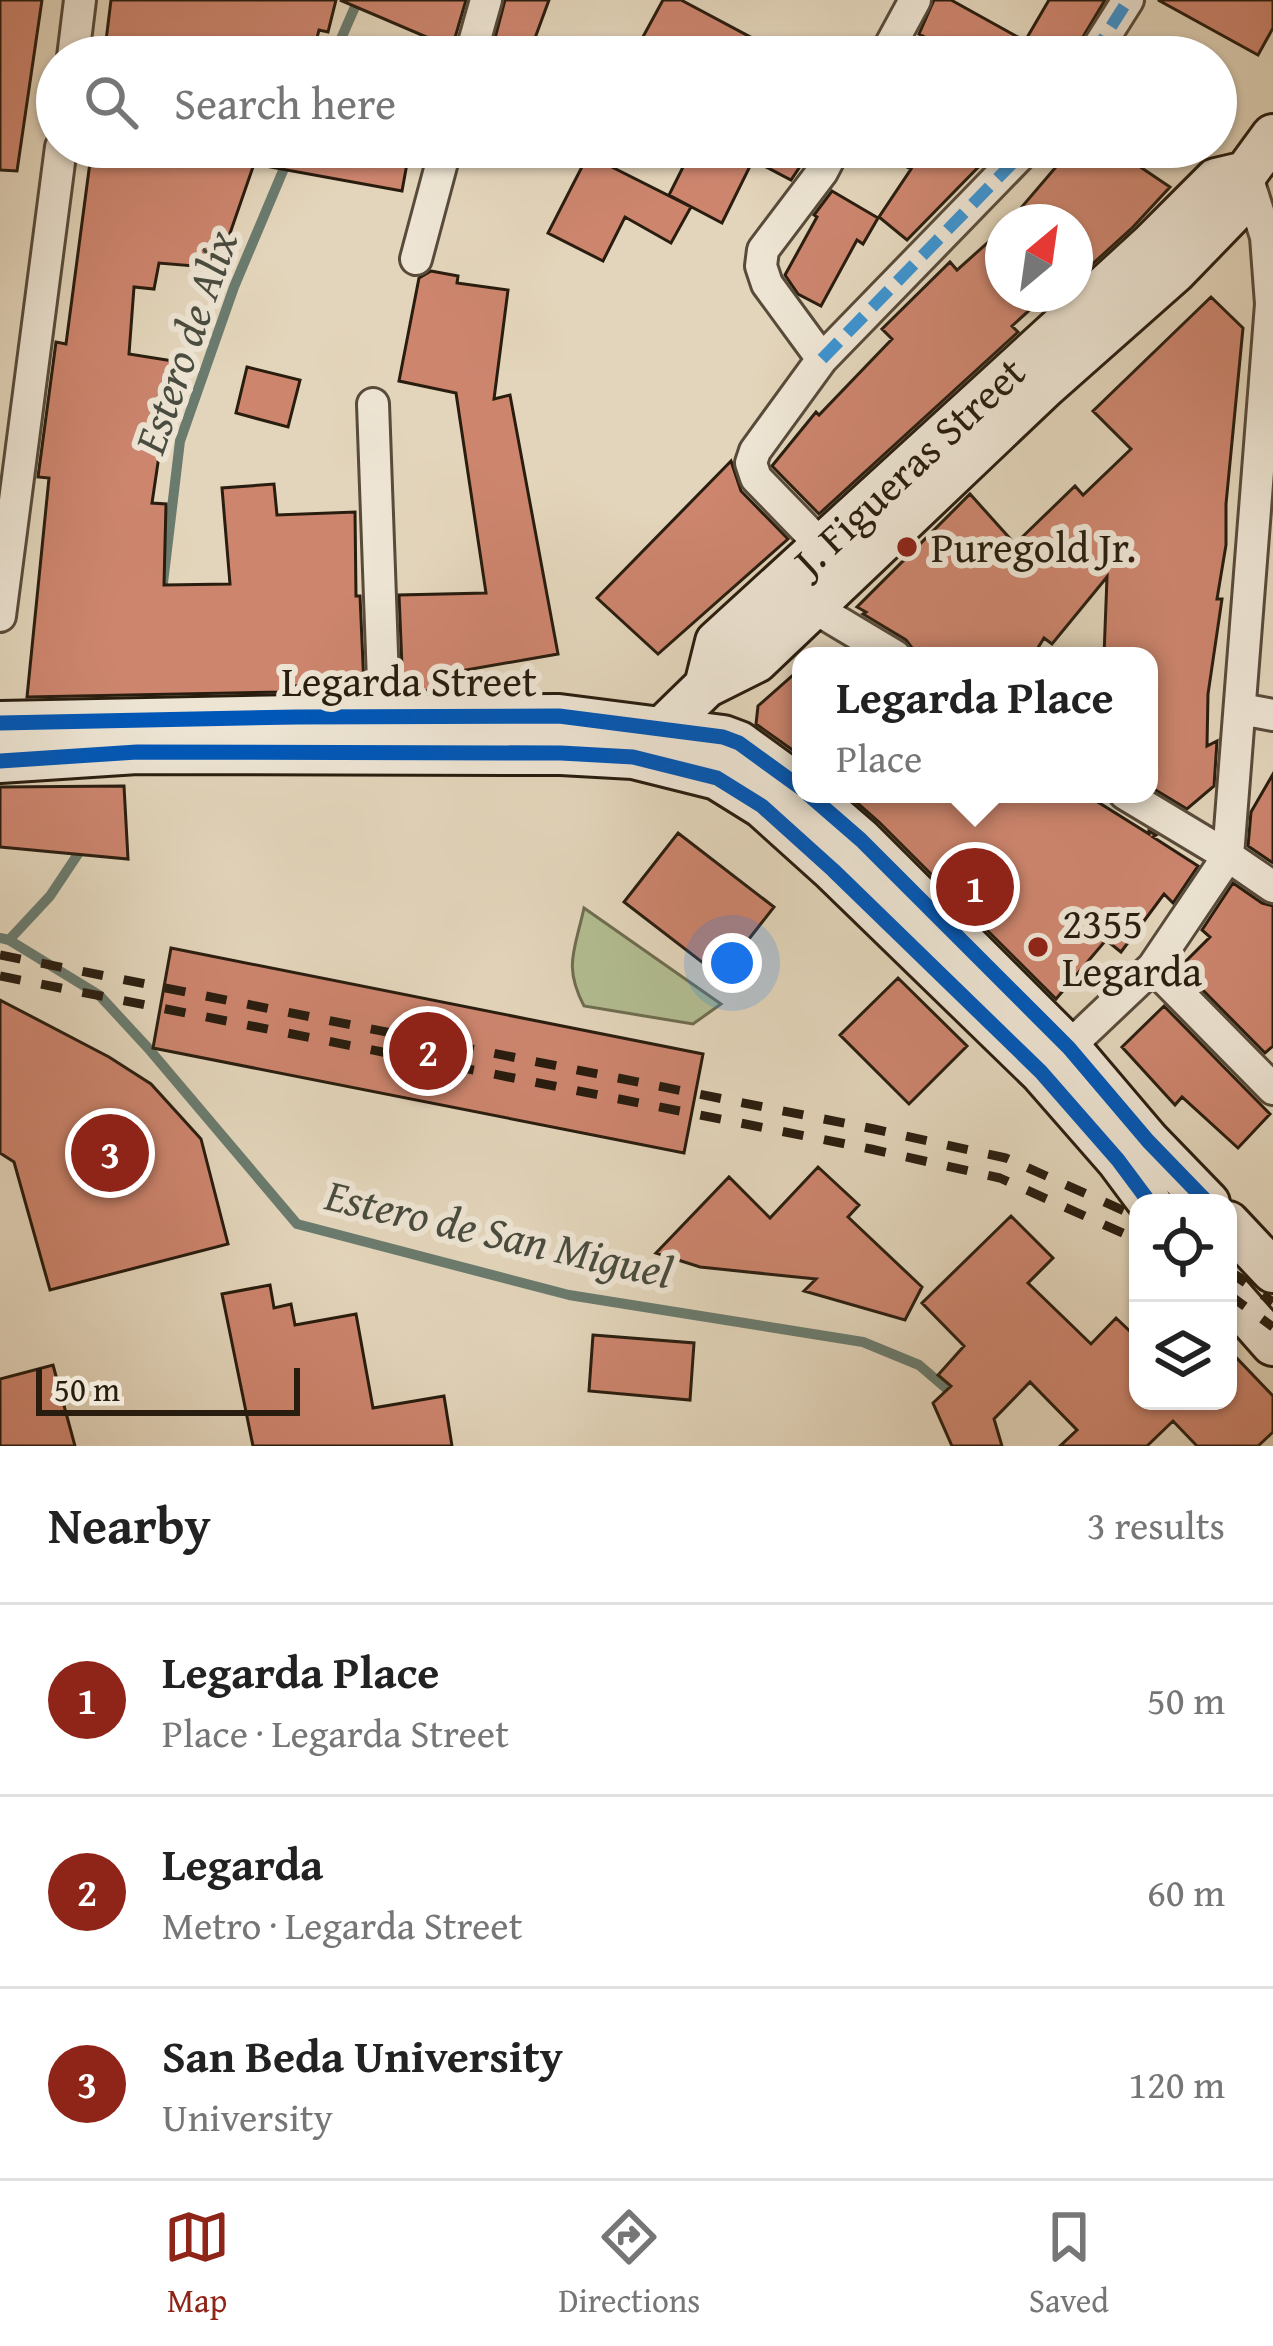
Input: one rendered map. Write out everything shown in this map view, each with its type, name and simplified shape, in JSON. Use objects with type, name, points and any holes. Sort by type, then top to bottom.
[{"type":"main road","name":"J. Figueras Street","points":[[706,686],[717,642],[821,545],[1044,387],[1175,271],[1237,207],[1246,173],[1273,136]]},
{"type":"main road","name":"J. Figueras Street","points":[[647,742],[706,686],[756,661],[813,607],[945,458]]},
{"type":"main road","name":"Legarda Street","points":[[0,761],[137,752],[298,751],[385,735],[559,716],[647,742],[762,806],[1148,1141],[1199,1194]]},
{"type":"main road","name":"Legarda Street","points":[[0,723],[385,735]]},
{"type":"main road","name":"Legarda Street","points":[[647,742],[723,736],[792,782]]},
{"type":"main road","name":"Legarda Street","points":[[818,803],[861,840],[1055,1060],[1143,1194]]},
{"type":"main road","points":[[1237,1233],[1273,1271]]},
{"type":"main road","points":[[1236,1302],[1273,1344]]},
{"type":"street","points":[[76,36],[80,0]]},
{"type":"street","points":[[476,36],[486,0]]},
{"type":"street","points":[[895,36],[915,0]]},
{"type":"street","points":[[1105,36],[1128,0]]},
{"type":"street","points":[[0,616],[58,168]]},
{"type":"street","points":[[416,259],[440,168]]},
{"type":"street","points":[[822,359],[767,284],[761,266],[763,250],[824,168]]},
{"type":"street","points":[[821,545],[756,478],[751,464],[755,451],[822,359],[1008,168]]},
{"type":"street","points":[[1055,1060],[1153,967],[1228,856],[1271,304],[1266,238],[1246,173]]},
{"type":"street","points":[[373,404],[385,735]]},
{"type":"street","points":[[813,607],[880,647]]},
{"type":"street","points":[[1241,709],[1273,715]]},
{"type":"street","points":[[1140,803],[1273,887]]},
{"type":"street","points":[[1153,967],[1273,1089]]},
{"type":"green space","points":[[584,908],[721,1004],[693,1024],[584,1006],[572,968]]},
{"type":"building","points":[[0,0],[42,0],[17,171],[0,170]]},
{"type":"building","points":[[111,0],[336,0],[328,32],[319,30],[317,36],[107,36]]},
{"type":"building","points":[[340,0],[466,0],[456,36],[424,36]]},
{"type":"building","points":[[505,0],[549,0],[536,36],[496,36]]},
{"type":"building","points":[[663,0],[681,0],[749,36],[643,36]]},
{"type":"building","points":[[934,0],[951,0],[1016,36],[923,36],[919,34]]},
{"type":"building","points":[[1049,0],[1105,0],[1084,36],[1028,36]]},
{"type":"building","points":[[1158,0],[1273,0],[1273,28],[1258,55],[1237,43],[1237,36],[1223,36]]},
{"type":"building","points":[[89,168],[253,168],[218,268],[159,263],[154,289],[134,287],[129,354],[173,361],[152,503],[166,504],[164,585],[230,584],[222,488],[274,484],[277,515],[355,512],[364,686],[27,697],[49,478],[38,477],[56,342],[66,344]]},
{"type":"building","points":[[276,168],[406,168],[402,191]]},
{"type":"building","points":[[581,168],[614,168],[691,207],[671,243],[625,217],[603,261],[548,233]]},
{"type":"building","points":[[682,168],[749,168],[722,223],[669,195]]},
{"type":"building","points":[[768,168],[799,168],[791,180]]},
{"type":"building","points":[[977,168],[907,240],[879,217],[911,169]]},
{"type":"building","points":[[1055,168],[1142,168],[1170,187],[1093,264],[1093,204],[1024,204]]},
{"type":"building","points":[[832,191],[878,218],[863,244],[857,240],[821,306],[798,294],[785,275],[814,215]]},
{"type":"building","points":[[985,245],[985,312],[1027,312],[1012,326],[1018,332],[819,514],[772,466],[816,412],[819,415],[892,339],[882,329],[950,262],[957,270]]},
{"type":"building","points":[[431,271],[458,276],[457,283],[508,290],[494,399],[510,395],[558,654],[466,670],[467,690],[403,691],[399,595],[486,593],[456,393],[399,381],[419,278]]},
{"type":"building","points":[[1211,297],[1243,328],[1226,545],[1217,599],[1222,599],[1208,694],[1207,746],[1217,741],[1214,786],[1187,809],[1158,791],[1158,647],[1104,647],[1107,577],[1052,644],[1044,638],[1038,647],[911,647],[857,607],[970,494],[1015,544],[1075,486],[1083,495],[1131,449],[1093,411]]},
{"type":"building","points":[[247,367],[300,380],[288,427],[236,413]]},
{"type":"building","points":[[731,461],[741,491],[788,539],[658,654],[597,598]]},
{"type":"building","points":[[792,676],[792,750],[756,724],[758,706]]},
{"type":"building","points":[[1273,774],[1273,863],[1248,846],[1251,812]]},
{"type":"building","points":[[124,786],[128,859],[0,847],[0,787]]},
{"type":"building","points":[[857,803],[1099,803],[1198,866],[1173,903],[1164,894],[1121,952],[1106,940],[1056,999]]},
{"type":"building","points":[[678,833],[774,907],[720,976],[624,902]]},
{"type":"building","points":[[1233,883],[1273,906],[1273,1046],[1265,1053],[1180,967],[1210,937],[1202,930]]},
{"type":"building","points":[[171,948],[703,1054],[684,1153],[153,1048]]},
{"type":"building","points":[[898,978],[967,1046],[909,1104],[840,1035]]},
{"type":"building","points":[[0,1000],[151,1084],[201,1139],[228,1244],[50,1290],[14,1162],[0,1153]]},
{"type":"building","points":[[1164,1006],[1270,1114],[1238,1148],[1182,1097],[1175,1105],[1122,1047]]},
{"type":"building","points":[[818,1167],[859,1205],[848,1217],[922,1287],[905,1320],[804,1291],[816,1279],[700,1267],[656,1253],[729,1177],[770,1218]]},
{"type":"building","points":[[1011,1216],[1053,1258],[1028,1283],[1091,1344],[1116,1318],[1129,1330],[1129,1410],[1237,1410],[1237,1358],[1273,1396],[1273,1432],[1258,1446],[1197,1446],[1173,1421],[1147,1446],[1060,1446],[1077,1430],[1030,1382],[994,1419],[1002,1446],[952,1446],[933,1403],[951,1386],[938,1375],[964,1346],[922,1303]]},
{"type":"building","points":[[270,1285],[274,1308],[291,1304],[295,1325],[356,1314],[373,1408],[444,1396],[452,1446],[253,1446],[222,1294]]},
{"type":"building","points":[[593,1335],[694,1343],[690,1400],[589,1391]]},
{"type":"building","points":[[53,1365],[75,1446],[0,1446],[0,1379]]},
{"type":"waterway","name":"Estero de Alix","points":[[342,36],[358,0]]},
{"type":"waterway","name":"Estero de Alix","points":[[163,583],[180,441],[234,287],[284,168]]},
{"type":"waterway","name":"Estero de Alix","points":[[9,940],[50,896],[86,842]]},
{"type":"waterway","name":"Estero de San Miguel","points":[[0,938],[99,995],[297,1224],[569,1295],[863,1342],[919,1365],[954,1395]]},
{"type":"railway","points":[[0,955],[1006,1158],[1129,1213]]},
{"type":"railway","points":[[0,976],[1000,1178],[1129,1236]]},
{"type":"railway","points":[[1237,1277],[1273,1302]]},
{"type":"railway","points":[[1237,1301],[1273,1327]]},
{"type":"marked path","points":[[1105,36],[1128,0]]},
{"type":"marked path","points":[[822,359],[1008,168]]},
{"type":"cycle path","points":[[0,723],[559,716],[723,737],[739,743],[792,781]]},
{"type":"cycle path","points":[[0,761],[137,752],[561,753],[633,757],[717,778],[762,806],[833,870],[1041,1072],[1143,1194]]},
{"type":"cycle path","points":[[818,803],[1069,1048],[1199,1194]]},
{"type":"place","name":"Puregold Jr.","points":[[907,547]]},
{"type":"place","name":"Legarda Place","points":[[975,887]]},
{"type":"place","name":"2355 Legarda","points":[[1038,947]]},
{"type":"place","name":"Legarda","points":[[428,1051]]},
{"type":"place","name":"San Beda University","points":[[110,1153]]}]
